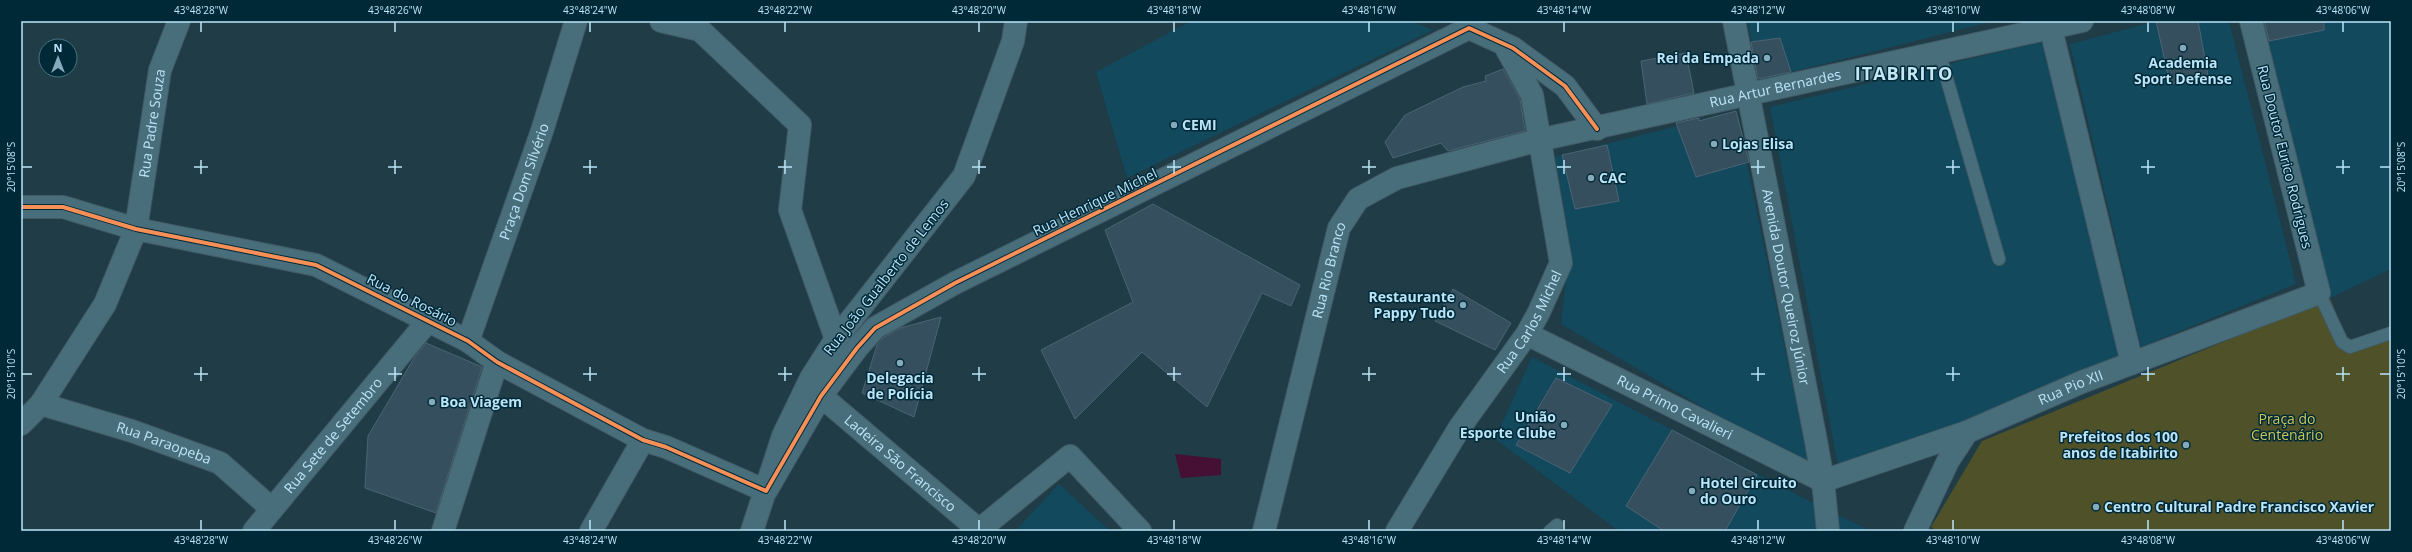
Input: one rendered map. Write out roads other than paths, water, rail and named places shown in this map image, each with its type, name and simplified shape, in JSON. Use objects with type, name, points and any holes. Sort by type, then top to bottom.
[{"type":"street","name":"Rua Padre Souza","points":[[136,229],[160,70],[179,21]]},
{"type":"street","name":"Praça Dom Silvério","points":[[468,341],[542,131],[576,21]]},
{"type":"street","points":[[661,21],[700,30],[800,125],[790,210],[836,338]]},
{"type":"street","name":"Rua João Gualberto de Lemos","points":[[752,531],[783,436],[811,378],[836,338],[964,176],[1013,41],[1016,21]]},
{"type":"street","name":"Avenida Doutor Queiroz Júnior","points":[[1734,21],[1823,481],[1828,531]]},
{"type":"street","name":"Rua Artur Bernardes","points":[[1540,140],[1597,129],[1748,94],[2082,21]]},
{"type":"street","name":"Rua Doutor Eurico Rodrigues","points":[[2251,21],[2319,293]]},
{"type":"street","name":"Rua Henrique Michel","points":[[766,491],[821,396],[857,348],[875,328],[955,283],[1460,24],[1503,44],[1565,86],[1597,129]]},
{"type":"street","points":[[2051,29],[2132,363]]},
{"type":"street","name":"Rua Carlos Michel","points":[[1397,531],[1460,427],[1527,334],[1540,312],[1561,263],[1532,95],[1503,44]]},
{"type":"street","name":"Rua Rio Branco","points":[[1264,531],[1303,366],[1339,228],[1358,199],[1397,178],[1540,140]]},
{"type":"street","name":"Rua do Rosário","points":[[21,207],[63,207],[136,229],[316,265],[468,341],[497,362],[643,440],[666,447],[766,491]]},
{"type":"street","points":[[21,424],[41,404],[105,304],[136,229]]},
{"type":"street","name":"Rua Pio XII","points":[[1823,481],[1967,432],[2082,382],[2319,293]]},
{"type":"street","name":"Rua Sete de Setembro","points":[[254,531],[428,321]]},
{"type":"street","name":"Rua Primo Cavalieri","points":[[1527,334],[1823,481]]},
{"type":"street","points":[[443,531],[497,362]]},
{"type":"street","name":"Ladeira São Francisco","points":[[821,396],[979,530]]},
{"type":"street","name":"Rua Paraopeba","points":[[41,404],[132,431],[220,463],[272,509]]},
{"type":"street","points":[[1915,531],[1948,461],[1967,432]]},
{"type":"street","points":[[590,531],[643,440]]},
{"type":"street","points":[[979,530],[1070,456],[1140,531]]},
{"type":"lane","points":[[1939,52],[1999,259]]},
{"type":"lane","points":[[2319,293],[2342,342],[2350,347],[2391,333]]},
{"type":"place","name":"Academia Sport Defense","points":[[2183,48]]},
{"type":"place","name":"Rei da Empada","points":[[1767,58]]},
{"type":"place","name":"CEMI","points":[[1174,125]]},
{"type":"place","name":"Lojas Elisa","points":[[1714,144]]},
{"type":"place","name":"CAC","points":[[1591,178]]},
{"type":"place","name":"Restaurante Pappy Tudo","points":[[1463,305]]},
{"type":"place","name":"Delegacia de Polícia","points":[[900,363]]},
{"type":"place","name":"Boa Viagem","points":[[432,402]]},
{"type":"place","name":"União Esporte Clube","points":[[1564,425]]},
{"type":"place","name":"Prefeitos dos 100 anos de Itabirito","points":[[2186,445]]},
{"type":"place","name":"Hotel Circuito do Ouro","points":[[1692,491]]},
{"type":"place","name":"Centro Cultural Padre Francisco Xavier","points":[[2096,507]]},
{"type":"district","name":"ITABIRITO","points":[[1904,74]]},
{"type":"park label","name":"Praça do Centenário","points":[[2287,428]]}]
